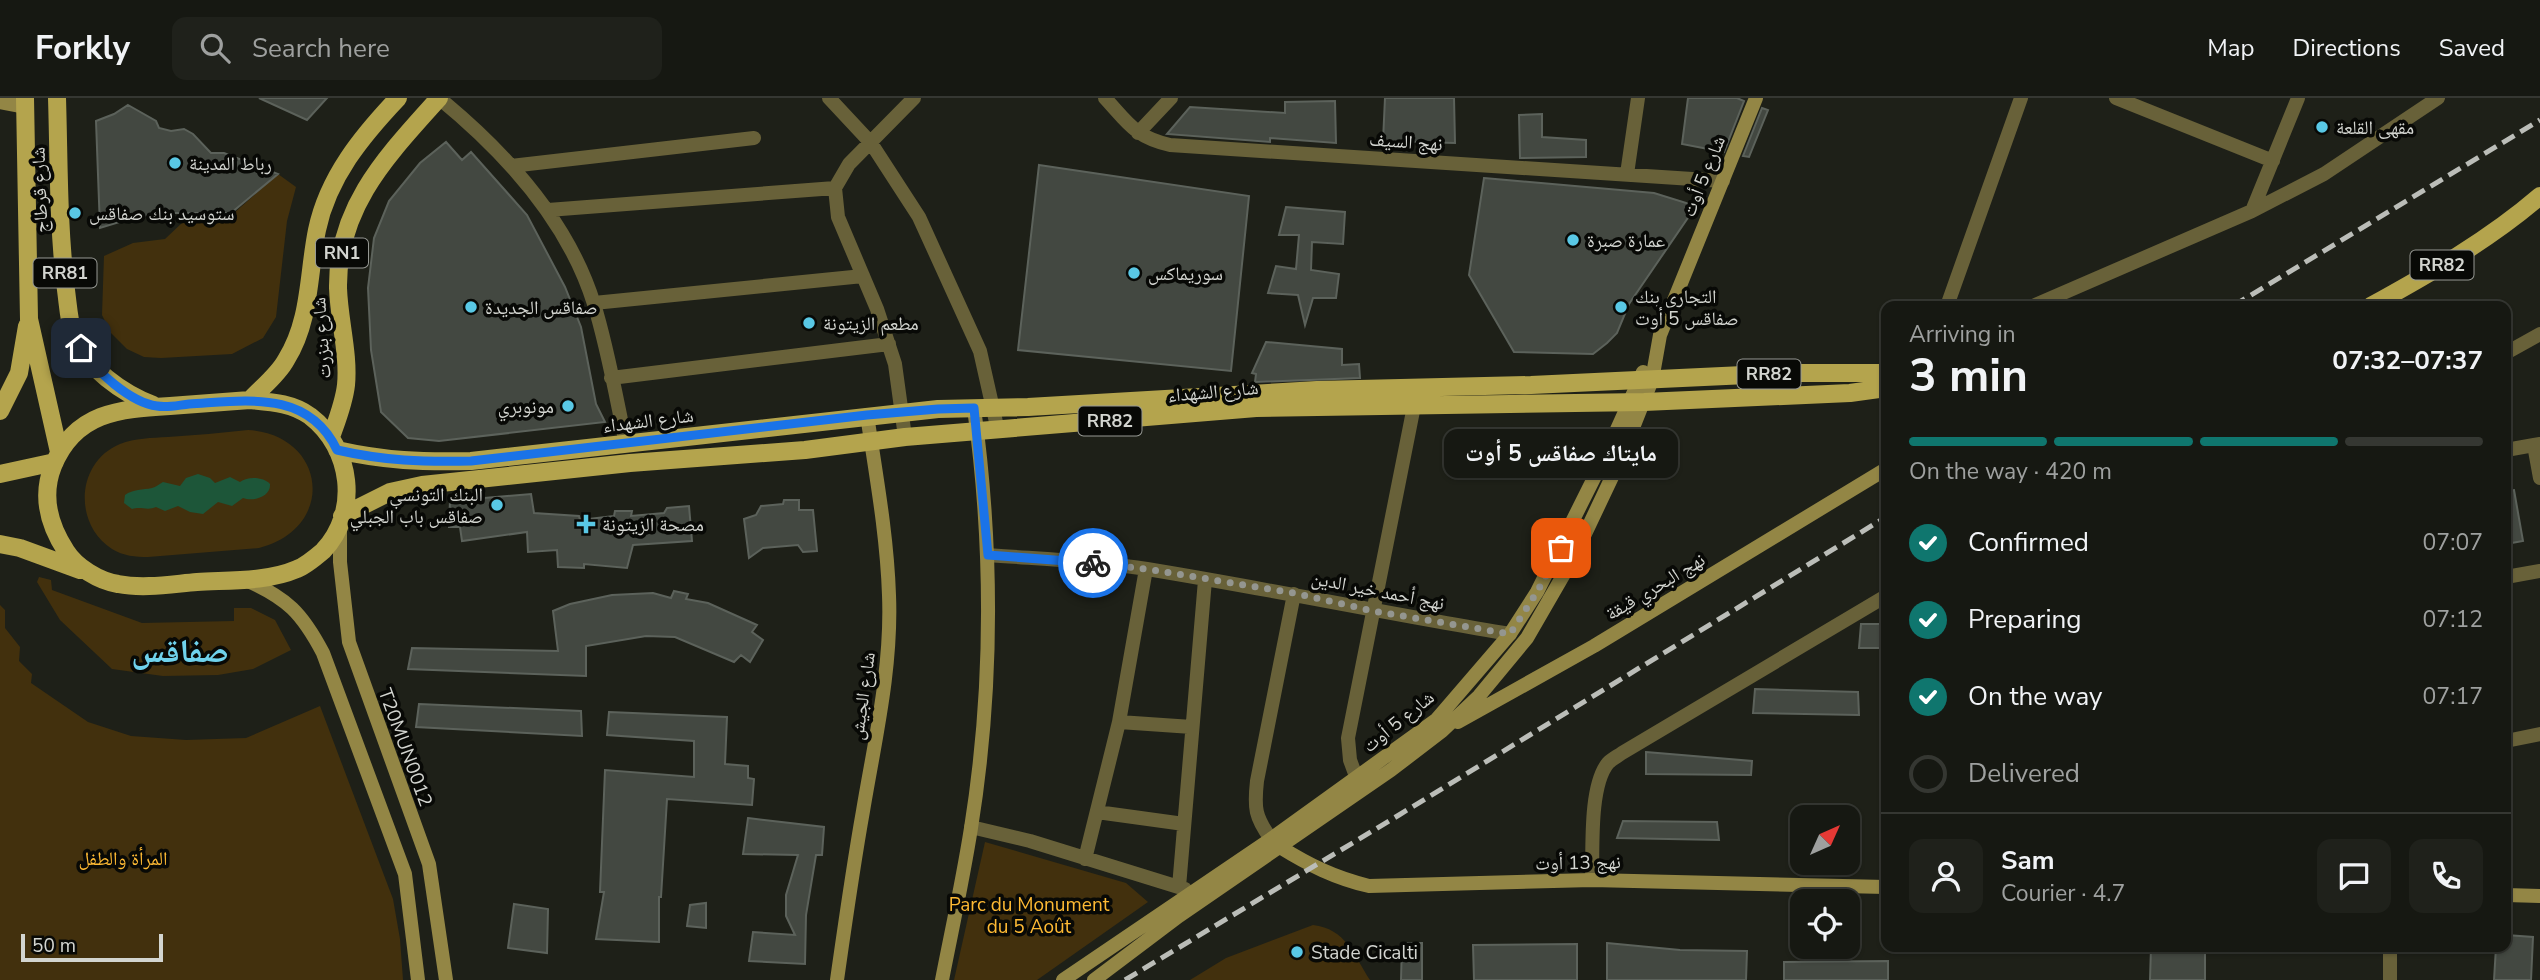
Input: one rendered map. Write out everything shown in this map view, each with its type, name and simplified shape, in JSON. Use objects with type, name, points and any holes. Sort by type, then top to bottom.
[{"type":"main road","name":"شارع قرطاج","points":[[57,98],[60,215],[65,278],[74,336],[89,361],[113,383],[156,407]]},
{"type":"main road","name":"شارع بنزرت","points":[[250,400],[286,362],[303,322],[317,229],[331,189],[349,154],[398,98]]},
{"type":"main road","name":"شارع بنزرت","points":[[334,443],[346,383],[338,285],[344,240],[358,201],[373,173],[439,98]]},
{"type":"main road","name":"شارع 5 أوت","points":[[1063,980],[1194,891],[1391,770],[1442,731],[1479,696],[1527,638],[1553,597],[1598,508],[1657,347],[1756,98]]},
{"type":"main road","points":[[0,102],[25,102]]},
{"type":"main road","name":"شارع قرطاج","points":[[25,102],[29,320],[57,457]]},
{"type":"main road","name":"RR82","points":[[2379,301],[2512,221],[2540,196]]},
{"type":"main road","name":"RR82","points":[[2512,221],[2540,212]]},
{"type":"main road","points":[[0,411],[19,373],[29,320]]},
{"type":"main road","name":"شارع الشهداء","points":[[341,521],[390,492],[422,485],[905,437],[1646,380],[1788,373],[1881,373]]},
{"type":"main road","name":"شارع الشهداء","points":[[334,443],[378,459],[416,462],[471,461],[902,412],[1042,407],[1317,390],[1416,396],[1637,402],[1850,393],[1881,389]]},
{"type":"main road","points":[[0,544],[20,548],[117,584],[145,586],[245,579],[268,577],[298,569],[323,551],[341,521],[348,495],[344,464],[334,443],[309,415],[281,402],[250,400],[127,408],[100,416],[76,430],[57,457],[49,478],[47,506],[54,533],[69,556],[91,574]]},
{"type":"main road","name":"شارع 5 أوت","points":[[1094,980],[1436,720],[1510,634],[1537,592],[1637,402]]},
{"type":"main road","points":[[942,980],[971,827],[987,661],[988,555],[974,408]]},
{"type":"main road","name":"شارع الجيش","points":[[837,980],[882,709],[888,656],[886,542],[867,415]]},
{"type":"main road","points":[[0,474],[57,457]]},
{"type":"main road","name":"نهج البحري قيقة","points":[[1442,731],[1594,646],[1881,472]]},
{"type":"main road","name":"T20MUN0012","points":[[341,521],[340,562],[349,642],[429,864],[446,980]]},
{"type":"main road","points":[[245,579],[290,604],[310,629],[323,653],[405,874],[418,980]]},
{"type":"main road","name":"نهج 13 أوت","points":[[1275,843],[1311,867],[1369,886],[1592,880],[1881,887]]},
{"type":"main road","points":[[2511,895],[2540,896]]},
{"type":"street","points":[[439,98],[477,129],[511,166],[548,210],[575,258],[594,303],[626,444]]},
{"type":"street","points":[[829,98],[871,143],[919,217],[980,351],[998,431]]},
{"type":"street","points":[[905,437],[895,364],[838,217],[835,188],[849,164],[914,98]]},
{"type":"street","name":"نهج السيف","points":[[1104,98],[1138,133],[1149,140],[1170,145],[1723,181]]},
{"type":"street","points":[[1138,133],[1171,98]]},
{"type":"street","points":[[1627,174],[1639,98]]},
{"type":"street","points":[[1949,301],[2021,98]]},
{"type":"street","points":[[2116,98],[2273,161]]},
{"type":"street","points":[[2252,211],[2298,98]]},
{"type":"street","points":[[2045,301],[2252,211],[2324,174],[2438,98]]},
{"type":"street","points":[[511,166],[754,138]]},
{"type":"street","points":[[548,210],[835,188]]},
{"type":"street","points":[[594,303],[863,276]]},
{"type":"street","points":[[2511,350],[2540,334]]},
{"type":"street","points":[[611,378],[889,344]]},
{"type":"street","points":[[1357,779],[1350,760],[1348,738],[1416,396]]},
{"type":"street","points":[[2511,449],[2537,445],[2540,478]]},
{"type":"street","name":"نهج أحمد خير الدين","points":[[988,555],[1146,569],[1294,593],[1373,611],[1510,634]]},
{"type":"street","points":[[1085,859],[1119,722],[1146,569]]},
{"type":"street","points":[[2511,576],[2540,571]]},
{"type":"street","points":[[1179,887],[1205,580]]},
{"type":"street","points":[[1275,843],[1258,822],[1255,804],[1294,593]]},
{"type":"street","points":[[1592,880],[1597,793],[1608,764],[1622,753],[1881,599]]},
{"type":"street","points":[[1119,722],[1192,727]]},
{"type":"street","points":[[2511,740],[2540,734]]},
{"type":"street","points":[[1097,812],[1184,824]]},
{"type":"street","points":[[971,827],[1194,891]]},
{"type":"street","points":[[2390,952],[2390,980]]},
{"type":"green space","points":[[278,174],[296,187],[287,221],[276,317],[263,338],[232,354],[161,358],[144,357],[127,349],[111,333],[102,315],[104,256],[133,243],[165,239],[183,222],[224,222]]},
{"type":"green space","points":[[248,430],[274,436],[294,448],[307,464],[312,483],[311,503],[301,522],[284,537],[259,548],[148,557],[121,553],[99,538],[86,510],[85,494],[95,464],[105,453],[120,444],[138,439]]},
{"type":"green space","points":[[39,577],[51,580],[52,590],[142,623],[234,621],[234,608],[251,608],[275,620],[291,650],[253,669],[218,675],[163,676],[112,669],[60,620],[37,582]]},
{"type":"green space","name":"المرأة والطفل","points":[[0,605],[5,610],[5,628],[20,647],[19,661],[32,674],[31,683],[88,722],[131,736],[186,740],[246,738],[320,706],[393,899],[403,980],[0,980]]},
{"type":"green space","name":"Parc du Monument du 5 Août","points":[[985,842],[1126,883],[1148,902],[1037,980],[954,980]]},
{"type":"green space","name":"Stade Cicalti","points":[[1313,925],[1324,927],[1341,937],[1370,980],[1190,980],[1226,958]]},
{"type":"shaded area","points":[[198,474],[215,483],[230,477],[240,482],[251,478],[260,479],[270,484],[270,488],[261,497],[243,498],[232,506],[218,502],[203,514],[178,506],[165,511],[156,507],[132,509],[124,503],[125,495],[131,492],[152,488],[163,482],[180,486],[186,478]]},
{"type":"building","points":[[259,98],[327,98],[307,120]]},
{"type":"building","points":[[1385,98],[1454,98],[1455,143],[1383,141]]},
{"type":"building","points":[[1688,98],[1737,98],[1744,101],[1724,152],[1682,144]]},
{"type":"building","points":[[1335,101],[1336,143],[1270,138],[1270,142],[1167,134],[1190,107],[1285,113],[1285,102]]},
{"type":"building","name":"رباط المدينة","points":[[128,105],[156,121],[159,128],[171,131],[184,129],[193,134],[211,153],[224,153],[278,174],[231,213],[139,216],[100,228],[96,121]]},
{"type":"building","points":[[1762,108],[1768,110],[1749,157],[1743,156]]},
{"type":"building","points":[[1542,114],[1542,137],[1586,140],[1586,157],[1520,158],[1519,115]]},
{"type":"building","name":"صفاقس الجديدة","points":[[446,142],[462,160],[471,152],[527,215],[565,287],[581,327],[596,404],[605,422],[439,441],[408,438],[381,412],[371,350],[368,288],[374,238],[389,201],[420,163]]},
{"type":"building","name":"سوريماكس","points":[[1039,165],[1249,196],[1231,371],[1018,350]]},
{"type":"building","name":"عمارة صبرة","points":[[1484,178],[1654,193],[1696,206],[1629,304],[1617,333],[1607,343],[1593,354],[1514,352],[1469,275]]},
{"type":"building","points":[[1286,207],[1345,212],[1343,244],[1312,242],[1311,270],[1339,274],[1336,298],[1313,298],[1305,325],[1298,295],[1268,293],[1276,266],[1296,269],[1299,235],[1279,235]]},
{"type":"building","points":[[1266,342],[1342,349],[1342,365],[1359,364],[1360,378],[1255,382],[1256,374],[1252,373]]},
{"type":"building","points":[[2511,490],[2514,490],[2523,541],[2511,543]]},
{"type":"building","points":[[531,494],[534,513],[579,516],[580,520],[614,516],[615,511],[632,511],[631,516],[664,513],[667,508],[689,506],[692,541],[633,545],[627,568],[584,564],[584,568],[558,567],[557,550],[528,552],[527,532],[462,541],[460,527],[449,527],[450,501]]},
{"type":"building","points":[[784,500],[799,500],[799,510],[813,510],[817,551],[803,552],[798,545],[763,548],[749,558],[744,519],[756,515],[761,506],[783,504]]},
{"type":"building","points":[[674,591],[688,594],[686,599],[708,603],[757,625],[752,632],[763,640],[750,662],[741,655],[734,662],[675,637],[646,636],[586,646],[586,676],[408,669],[412,648],[558,651],[553,611],[570,604],[612,595],[653,593],[671,598]]},
{"type":"building","points":[[1861,624],[1881,624],[1881,648],[1859,648]]},
{"type":"building","points":[[1755,689],[1858,692],[1859,715],[1753,713]]},
{"type":"building","points":[[419,704],[581,711],[582,736],[416,727]]},
{"type":"building","points":[[609,712],[727,717],[725,764],[748,766],[748,778],[754,779],[752,805],[667,799],[659,897],[659,942],[596,939],[604,892],[600,892],[605,770],[694,777],[694,741],[607,735]]},
{"type":"building","points":[[1646,752],[1752,761],[1751,775],[1646,774]]},
{"type":"building","points":[[748,818],[824,827],[822,855],[816,855],[806,915],[805,964],[749,961],[753,932],[795,935],[786,916],[786,895],[798,855],[743,854]]},
{"type":"building","points":[[1623,821],[1717,822],[1719,840],[1617,838]]},
{"type":"building","points":[[706,903],[706,928],[687,926],[690,905]]},
{"type":"building","points":[[514,904],[548,909],[547,953],[508,948]]},
{"type":"building","points":[[2511,935],[2533,937],[2531,980],[2494,980],[2496,952],[2511,952]]},
{"type":"building","points":[[1402,943],[1422,943],[1422,980],[1401,980]]},
{"type":"building","points":[[1607,943],[1680,950],[1747,951],[1746,980],[1607,980]]},
{"type":"building","points":[[1577,944],[1577,980],[1474,980],[1473,945]]},
{"type":"building","points":[[2151,952],[2205,952],[2205,980],[2150,980]]},
{"type":"building","points":[[1888,961],[1888,980],[1784,980],[1784,962]]},
{"type":"railway","points":[[2241,301],[2540,120]]},
{"type":"railway","points":[[1125,980],[1881,520]]},
{"type":"way so far","points":[[1093,563],[1294,593],[1373,611],[1510,634],[1561,548]]},
{"type":"place","name":"مقهى القلعة","points":[[2322,127]]},
{"type":"place","name":"رباط المدينة","points":[[175,163]]},
{"type":"place","name":"ستوسيد بنك صفاقس","points":[[75,213]]},
{"type":"place","name":"عمارة صبرة","points":[[1573,240]]},
{"type":"place","name":"سوريماكس","points":[[1134,273]]},
{"type":"place","name":"صفاقس الجديدة","points":[[471,307]]},
{"type":"place","name":"التجاري بنك صفاقس 5 أوت","points":[[1621,307]]},
{"type":"place","name":"مطعم الزيتونة","points":[[809,323]]},
{"type":"place","name":"مونوبري","points":[[568,406]]},
{"type":"place","name":"البنك التونسي صفاقس باب الجبلي","points":[[497,505]]},
{"type":"place","name":"مصحة الزيتونة","points":[[586,524]]},
{"type":"place","name":"مايتاك صفاقس 5 أوت","points":[[1561,548]]},
{"type":"place","name":"Stade Cicalti","points":[[1297,952]]},
{"type":"district","name":"صفاقس","points":[[180,650]]},
{"type":"route","points":[[81,348],[89,361],[113,383],[156,407],[250,400],[281,402],[309,415],[331,437],[337,450],[378,459],[416,462],[471,461],[867,415],[974,408],[988,555],[1093,563]]}]
